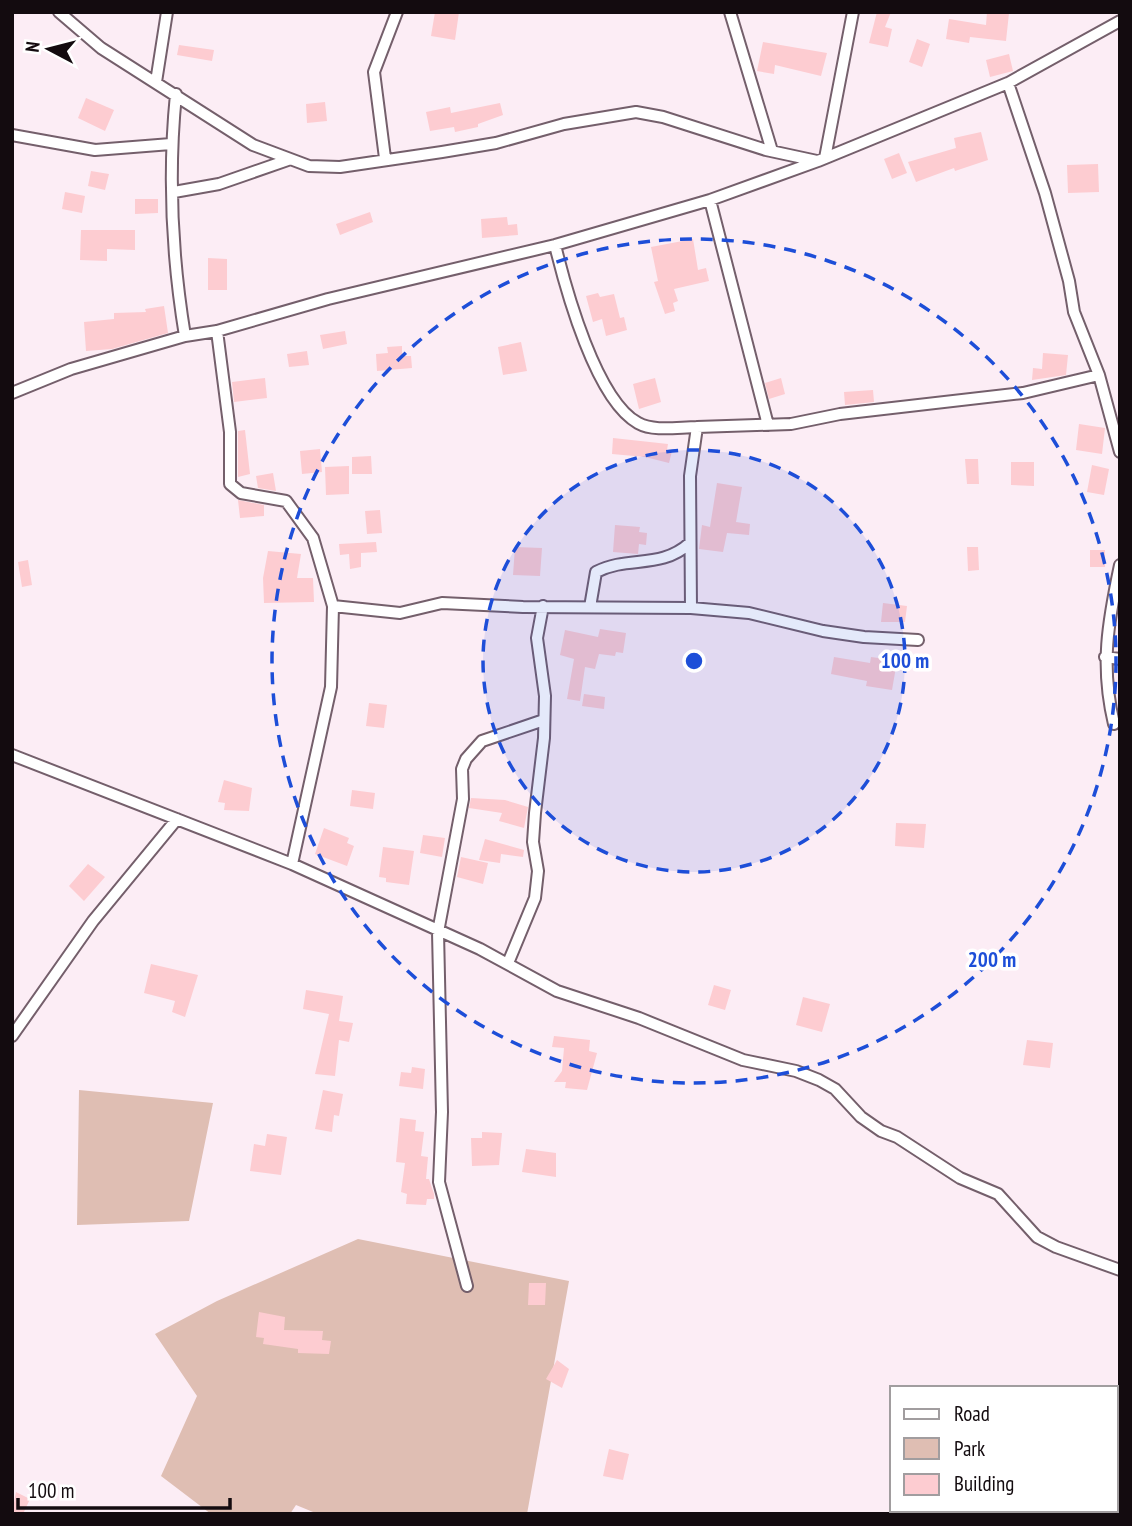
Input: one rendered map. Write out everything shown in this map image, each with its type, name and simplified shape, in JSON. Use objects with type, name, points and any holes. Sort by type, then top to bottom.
[{"type":"street","points":[[59,12],[102,48],[253,145],[309,166],[340,167],[496,143],[564,124],[636,112],[772,151],[822,160]]},
{"type":"street","points":[[156,82],[167,12]]},
{"type":"street","points":[[385,158],[374,72],[397,12]]},
{"type":"street","points":[[730,12],[772,151]]},
{"type":"street","points":[[822,160],[853,12]]},
{"type":"street","points":[[12,393],[71,369],[185,336],[217,331],[328,299],[555,246],[710,200],[822,160],[1008,83],[1120,21]]},
{"type":"street","points":[[1008,83],[1045,192],[1069,281],[1074,312],[1099,375],[1120,452]]},
{"type":"street","points":[[176,94],[171,144],[176,279],[185,336]]},
{"type":"street","points":[[12,135],[95,150],[171,144]]},
{"type":"street","points":[[174,192],[219,184],[288,160]]},
{"type":"street","points":[[710,200],[768,425]]},
{"type":"street","points":[[555,246],[578,324],[616,400],[640,424],[696,427],[768,425],[1023,393],[1099,375]]},
{"type":"street","points":[[217,331],[230,432],[230,484],[241,493],[286,501],[300,517],[313,538],[334,606],[331,687],[292,864]]},
{"type":"street","points":[[691,608],[690,476],[696,427]]},
{"type":"street","points":[[590,607],[596,572],[621,564],[677,555],[690,543]]},
{"type":"street","points":[[1114,724],[1106,690],[1105,657],[1120,565]]},
{"type":"street","points":[[334,606],[400,613],[442,603],[691,608],[749,613],[850,635],[918,640]]},
{"type":"street","points":[[508,963],[535,898],[538,871],[534,842],[535,813],[545,696],[537,638],[543,606]]},
{"type":"street","points":[[1105,657],[1120,659]]},
{"type":"street","points":[[467,1286],[439,1182],[442,1112],[438,932],[463,799],[462,769],[466,759],[482,741],[544,720]]},
{"type":"street","points":[[12,755],[292,864],[508,963],[558,991],[639,1018],[743,1060],[796,1071],[819,1080],[835,1089],[861,1117],[881,1131],[897,1138],[960,1178],[998,1194],[1037,1237],[1056,1247],[1120,1270]]},
{"type":"street","points":[[12,1036],[93,921],[177,820]]},
{"type":"green space","points":[[79,1090],[213,1103],[189,1221],[77,1225]]},
{"type":"green space","points":[[358,1239],[569,1281],[527,1514],[318,1514],[296,1505],[290,1514],[211,1514],[161,1476],[197,1396],[155,1334],[217,1301]]},
{"type":"building","points":[[435,12],[459,12],[455,40],[431,36]]},
{"type":"building","points":[[877,12],[891,12],[885,27],[892,29],[888,47],[869,43]]},
{"type":"building","points":[[987,12],[1009,13],[1006,41],[970,37],[969,43],[946,39],[949,19],[986,25]]},
{"type":"building","points":[[917,39],[930,44],[922,67],[909,62]]},
{"type":"building","points":[[763,42],[827,53],[821,76],[775,65],[774,74],[757,71]]},
{"type":"building","points":[[179,45],[214,50],[212,61],[177,55]]},
{"type":"building","points":[[1009,54],[1013,71],[990,77],[986,60]]},
{"type":"building","points":[[86,98],[114,110],[105,131],[78,118]]},
{"type":"building","points":[[325,102],[327,121],[307,123],[306,104]]},
{"type":"building","points":[[500,103],[503,115],[478,124],[478,127],[455,132],[454,127],[430,131],[426,112],[450,107],[451,113]]},
{"type":"building","points":[[981,132],[988,160],[955,171],[954,168],[916,182],[908,162],[956,148],[954,138]]},
{"type":"building","points":[[899,153],[907,173],[892,179],[884,159]]},
{"type":"building","points":[[1098,164],[1099,192],[1068,193],[1067,165]]},
{"type":"building","points":[[91,171],[109,174],[105,190],[88,186]]},
{"type":"building","points":[[65,192],[85,196],[82,213],[62,209]]},
{"type":"building","points":[[135,199],[158,199],[158,213],[135,214]]},
{"type":"building","points":[[370,212],[373,222],[340,235],[336,224]]},
{"type":"building","points":[[507,217],[508,225],[517,224],[518,235],[482,238],[481,219]]},
{"type":"building","points":[[81,230],[135,230],[135,250],[107,249],[107,261],[80,260]]},
{"type":"building","points":[[693,239],[698,270],[706,268],[709,281],[674,289],[678,301],[673,303],[675,311],[665,314],[654,282],[658,281],[651,247]]},
{"type":"building","points":[[208,258],[227,259],[227,290],[208,290]]},
{"type":"building","points":[[598,293],[600,297],[614,294],[620,318],[624,317],[627,330],[606,336],[602,319],[593,322],[586,296]]},
{"type":"building","points":[[164,306],[168,333],[112,349],[86,351],[84,322],[114,319],[114,313],[146,312],[145,309]]},
{"type":"building","points":[[345,331],[347,344],[323,349],[320,335]]},
{"type":"building","points":[[521,342],[527,371],[503,375],[498,347]]},
{"type":"building","points":[[402,346],[402,356],[411,356],[412,368],[377,371],[376,354],[388,353],[387,347]]},
{"type":"building","points":[[307,351],[309,365],[289,367],[287,354]]},
{"type":"building","points":[[1043,353],[1068,355],[1066,375],[1032,380],[1033,368],[1042,369]]},
{"type":"building","points":[[265,378],[267,398],[234,402],[232,382]]},
{"type":"building","points":[[655,378],[661,402],[639,409],[633,384]]},
{"type":"building","points":[[781,378],[785,394],[769,399],[765,383]]},
{"type":"building","points":[[873,390],[874,402],[845,405],[844,392]]},
{"type":"building","points":[[1079,424],[1105,428],[1102,454],[1076,450]]},
{"type":"building","points":[[245,430],[250,474],[238,477],[238,431]]},
{"type":"building","points":[[613,438],[668,444],[667,450],[672,451],[669,463],[645,457],[612,454]]},
{"type":"building","points":[[320,449],[322,472],[302,474],[300,451]]},
{"type":"building","points":[[371,456],[372,474],[352,474],[352,457]]},
{"type":"building","points":[[965,459],[978,459],[979,484],[967,484]]},
{"type":"building","points":[[1011,462],[1034,462],[1034,486],[1011,485]]},
{"type":"building","points":[[1092,465],[1109,469],[1104,495],[1087,492]]},
{"type":"building","points":[[349,466],[349,494],[326,495],[325,467]]},
{"type":"building","points":[[273,473],[276,491],[258,488],[256,476]]},
{"type":"building","points":[[717,483],[742,487],[736,522],[750,524],[749,535],[727,533],[723,552],[699,549],[702,525],[710,527]]},
{"type":"building","points":[[238,500],[264,505],[264,516],[240,518]]},
{"type":"building","points":[[380,510],[382,533],[367,534],[365,511]]},
{"type":"building","points":[[615,525],[640,527],[639,532],[647,533],[646,545],[639,544],[638,554],[613,552]]},
{"type":"building","points":[[376,542],[377,552],[361,553],[361,567],[350,569],[349,554],[340,555],[339,544]]},
{"type":"building","points":[[515,547],[542,548],[540,576],[513,575]]},
{"type":"building","points":[[967,547],[978,547],[979,570],[968,571]]},
{"type":"building","points":[[1090,550],[1105,550],[1105,567],[1090,567]]},
{"type":"building","points":[[268,551],[301,554],[297,578],[313,578],[314,602],[264,603],[263,578]]},
{"type":"building","points":[[28,560],[32,585],[22,587],[18,562]]},
{"type":"building","points":[[883,603],[907,606],[905,622],[881,622]]},
{"type":"building","points":[[600,629],[626,633],[623,653],[616,652],[615,656],[599,654],[595,669],[585,667],[580,701],[567,699],[574,659],[560,655],[565,630],[598,637]]},
{"type":"building","points":[[834,657],[870,663],[871,657],[886,659],[885,665],[896,667],[892,690],[866,686],[867,681],[831,674]]},
{"type":"building","points":[[584,694],[605,697],[604,709],[582,706]]},
{"type":"building","points":[[369,703],[387,705],[384,728],[366,726]]},
{"type":"building","points":[[224,780],[252,788],[249,811],[224,810],[225,803],[218,802]]},
{"type":"building","points":[[352,790],[375,793],[373,809],[350,806]]},
{"type":"building","points":[[471,798],[505,800],[528,807],[524,828],[499,821],[502,813],[469,808]]},
{"type":"building","points":[[896,823],[926,824],[924,848],[895,846]]},
{"type":"building","points":[[324,828],[349,838],[347,843],[354,846],[347,866],[315,854]]},
{"type":"building","points":[[423,835],[445,838],[442,857],[420,853]]},
{"type":"building","points":[[485,839],[524,850],[523,857],[501,854],[500,863],[479,860]]},
{"type":"building","points":[[383,847],[414,851],[409,885],[386,882],[386,878],[379,877]]},
{"type":"building","points":[[461,857],[488,863],[483,884],[457,877]]},
{"type":"building","points":[[88,864],[105,877],[84,901],[69,886]]},
{"type":"building","points":[[151,964],[198,975],[185,1017],[172,1012],[175,1001],[144,993]]},
{"type":"building","points":[[714,985],[731,990],[725,1010],[708,1005]]},
{"type":"building","points":[[306,990],[343,996],[339,1021],[353,1023],[349,1042],[339,1040],[335,1076],[315,1074],[329,1014],[303,1009]]},
{"type":"building","points":[[803,997],[830,1004],[822,1032],[796,1025]]},
{"type":"building","points":[[554,1036],[590,1040],[589,1051],[597,1053],[587,1090],[565,1088],[566,1082],[554,1082],[562,1071],[564,1048],[552,1047]]},
{"type":"building","points":[[1027,1040],[1053,1043],[1050,1068],[1023,1065]]},
{"type":"building","points":[[412,1067],[425,1069],[423,1089],[399,1086],[401,1072],[411,1073]]},
{"type":"building","points":[[323,1090],[343,1094],[339,1116],[334,1115],[332,1132],[315,1129]]},
{"type":"building","points":[[400,1118],[416,1120],[415,1131],[424,1132],[421,1156],[428,1157],[426,1179],[429,1179],[434,1194],[434,1199],[427,1199],[426,1205],[406,1204],[407,1194],[401,1192],[405,1163],[396,1162]]},
{"type":"building","points":[[482,1132],[502,1133],[499,1165],[472,1166],[471,1138],[482,1138]]},
{"type":"building","points":[[267,1134],[287,1137],[281,1175],[250,1171],[254,1144],[265,1146]]},
{"type":"building","points":[[526,1149],[556,1153],[556,1177],[522,1172]]},
{"type":"building","points":[[529,1283],[546,1283],[545,1305],[528,1305]]},
{"type":"building","points":[[259,1312],[285,1317],[284,1330],[323,1331],[322,1340],[331,1341],[329,1354],[298,1353],[298,1349],[263,1344],[264,1338],[256,1337]]},
{"type":"building","points":[[557,1360],[569,1369],[562,1388],[546,1379]]},
{"type":"building","points":[[609,1449],[629,1454],[623,1480],[603,1476]]},
{"type":"building","points":[[16,1492],[30,1499],[23,1514],[12,1514]]}]
